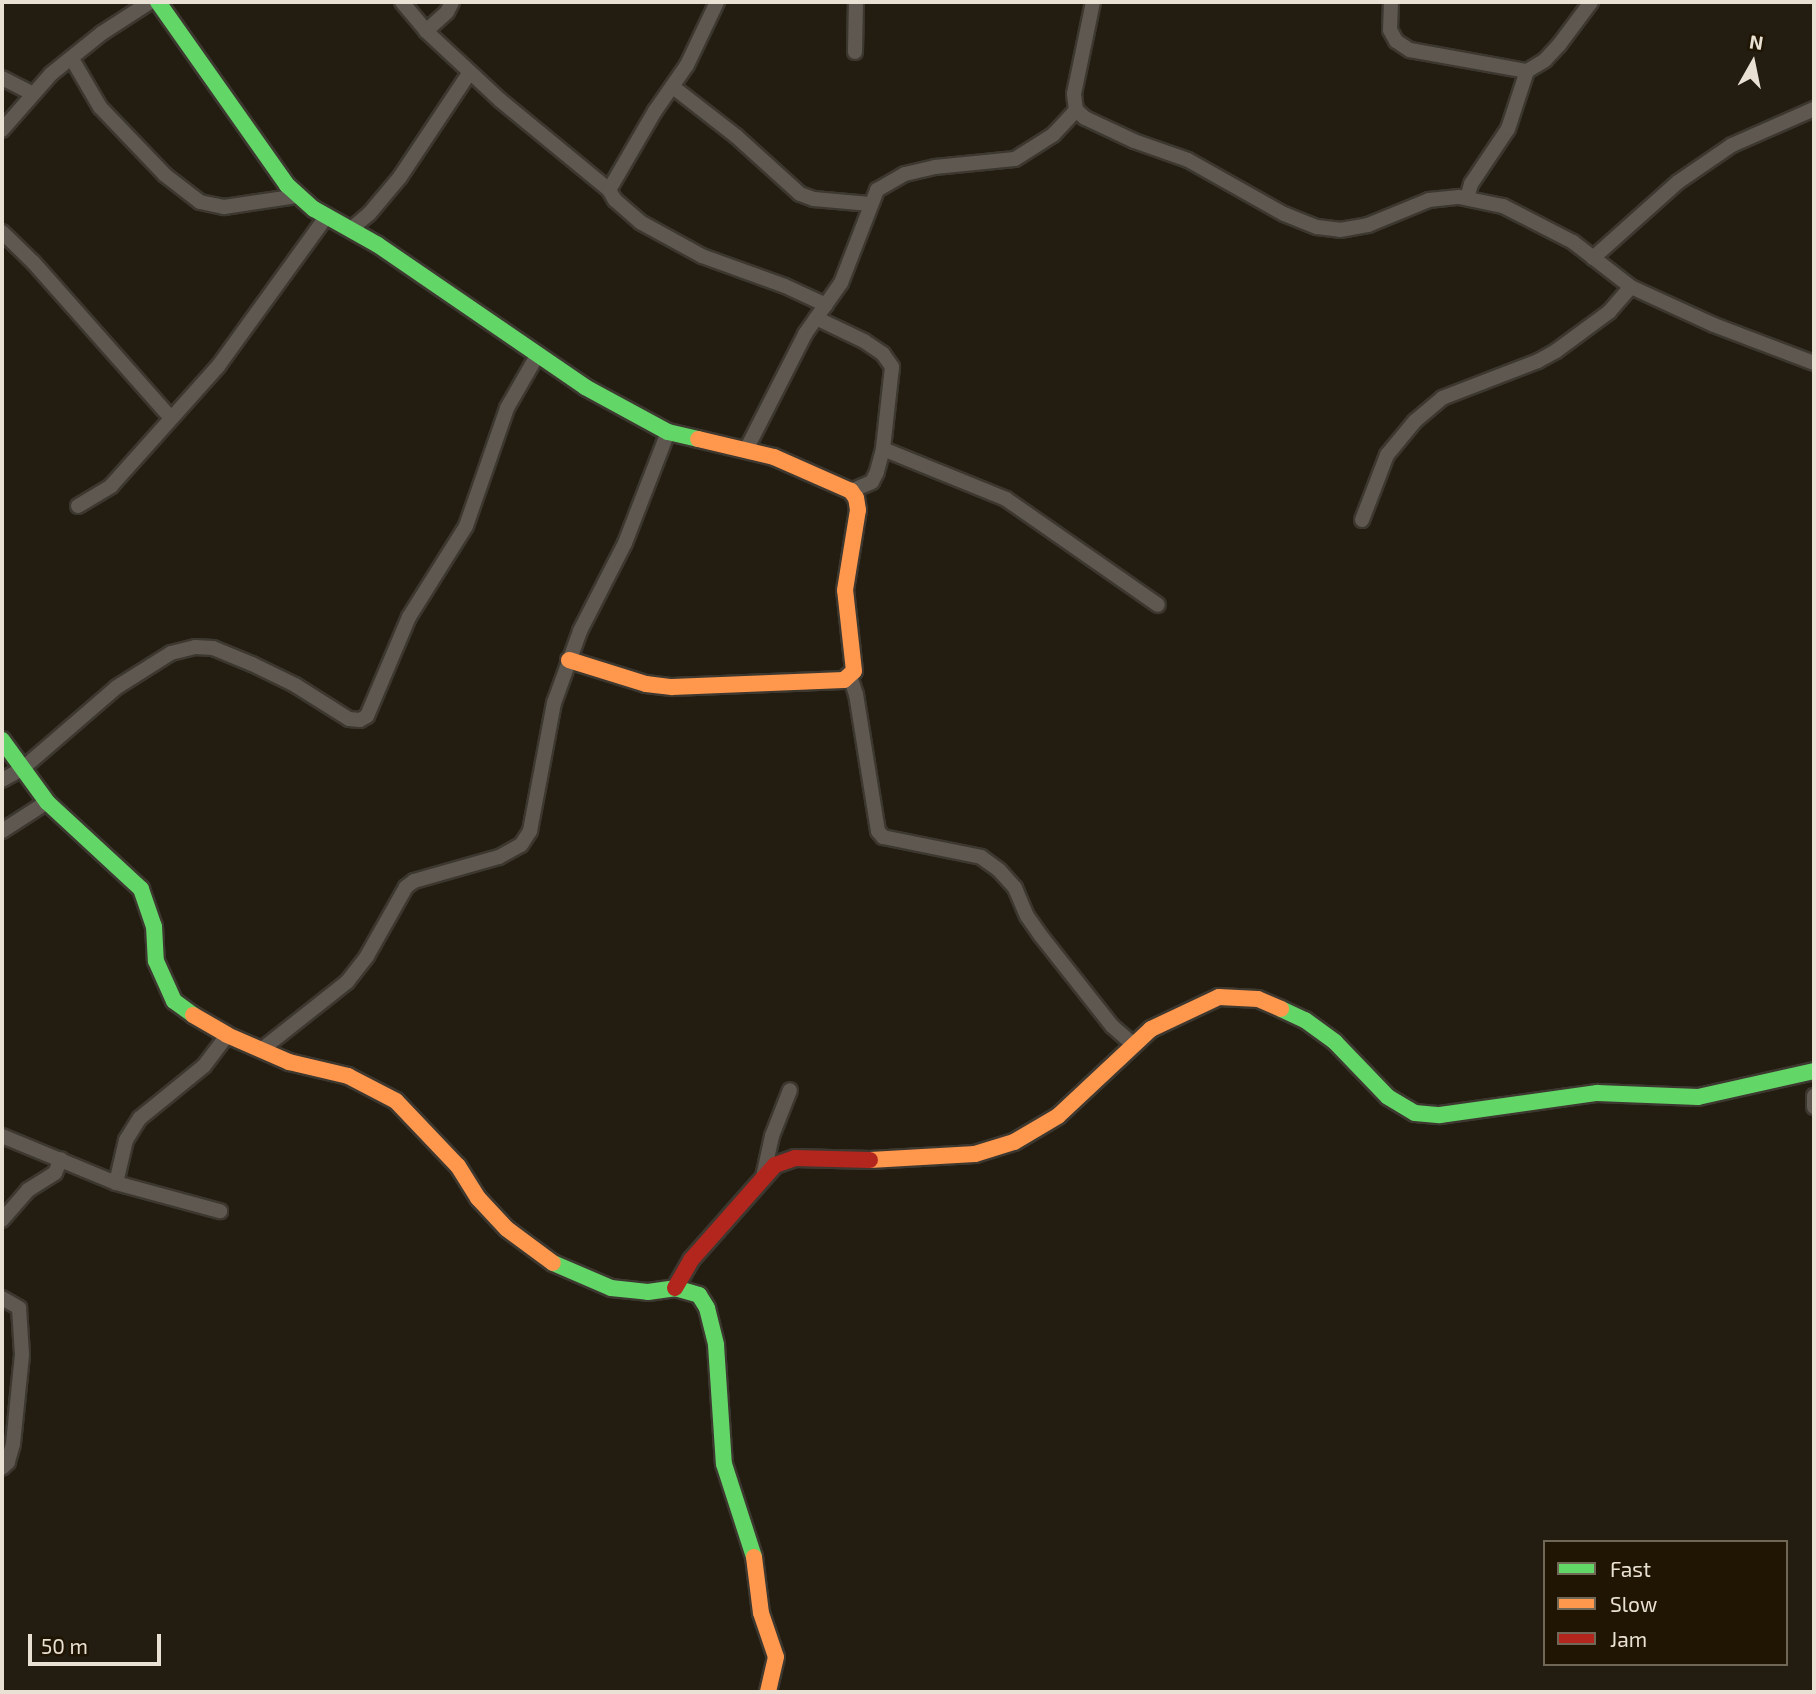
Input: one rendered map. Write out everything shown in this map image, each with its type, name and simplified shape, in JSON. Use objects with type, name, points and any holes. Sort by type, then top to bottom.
[{"type":"street","points":[[2,130],[31,93],[102,33],[150,2]]},
{"type":"street","points":[[158,2],[274,169],[298,197],[351,229],[585,387],[668,432],[747,448],[802,467],[851,491],[858,510],[845,590],[846,618],[855,662],[849,676],[838,681],[672,687],[646,684],[569,660]]},
{"type":"street","points":[[402,2],[426,31],[519,117],[609,190],[628,213],[685,248],[827,306]]},
{"type":"street","points":[[426,31],[447,12],[452,2]]},
{"type":"street","points":[[609,190],[655,111],[687,65],[717,2]]},
{"type":"street","points":[[855,52],[856,2]]},
{"type":"street","points":[[1093,2],[1074,94],[1076,110],[1085,118],[1134,141],[1188,160],[1284,214],[1317,228],[1340,230],[1368,225],[1429,200],[1484,200],[1525,216],[1573,242],[1631,287],[1714,325],[1814,363]]},
{"type":"street","points":[[1391,2],[1390,30],[1396,41],[1410,50],[1527,71]]},
{"type":"street","points":[[1467,198],[1471,184],[1508,128],[1527,71],[1545,60],[1559,45],[1591,2]]},
{"type":"street","points":[[72,58],[100,107],[165,175],[200,202],[224,207],[298,197]]},
{"type":"street","points":[[351,229],[369,214],[400,177],[470,72]]},
{"type":"street","points":[[2,78],[31,93]]},
{"type":"street","points":[[673,87],[736,136],[800,194],[814,199],[870,204]]},
{"type":"street","points":[[1593,258],[1678,182],[1732,145],[1814,108]]},
{"type":"street","points":[[747,448],[816,318],[827,306],[845,273],[877,190],[905,174],[936,167],[1015,159],[1052,135],[1076,110]]},
{"type":"street","points":[[78,506],[111,486],[219,365],[327,216]]},
{"type":"street","points":[[2,232],[33,262],[171,418]]},
{"type":"street","points":[[1362,520],[1387,455],[1415,421],[1443,398],[1538,361],[1556,351],[1609,312],[1631,287]]},
{"type":"street","points":[[816,318],[864,341],[883,354],[892,368],[883,449],[872,482],[851,491]]},
{"type":"street","points":[[2,780],[22,769],[117,687],[171,653],[195,647],[213,648],[252,664],[295,685],[349,719],[360,720],[367,716],[409,617],[466,526],[506,408],[538,354]]},
{"type":"street","points":[[261,1050],[347,982],[367,956],[406,887],[414,881],[499,857],[520,845],[530,831],[554,702],[592,603],[625,543],[668,432]]},
{"type":"street","points":[[883,449],[1006,499],[1158,605]]},
{"type":"street","points":[[849,676],[856,694],[878,831],[883,837],[981,857],[999,870],[1015,888],[1027,916],[1041,936],[1112,1026],[1133,1044]]},
{"type":"street","points":[[2,740],[47,802],[141,889],[154,926],[156,961],[174,1001],[203,1023],[227,1035],[289,1062],[348,1076],[396,1101],[438,1142],[485,1206],[547,1261],[611,1288],[648,1293],[675,1288],[687,1289],[699,1296],[707,1308],[716,1345],[724,1464],[753,1549],[761,1613],[776,1657],[768,1692]]},
{"type":"street","points":[[2,831],[47,802]]},
{"type":"street","points":[[675,1288],[691,1260],[775,1166],[795,1158],[897,1161],[975,1154],[1014,1142],[1058,1116],[1151,1029],[1219,997],[1258,999],[1305,1020],[1335,1042],[1401,1107],[1415,1113],[1440,1115],[1597,1093],[1668,1098],[1698,1097],[1814,1072]]},
{"type":"street","points":[[116,1183],[126,1140],[140,1118],[204,1066],[227,1035]]},
{"type":"street","points":[[763,1177],[772,1136],[790,1090]]},
{"type":"street","points":[[1814,1096],[1814,1107]]},
{"type":"street","points":[[2,1136],[116,1183],[220,1211]]},
{"type":"street","points":[[2,1220],[28,1190],[55,1172],[61,1159]]},
{"type":"street","points":[[2,1298],[19,1308],[22,1355],[13,1444],[8,1462],[2,1468]]},
{"type":"traffic: fast","points":[[158,2],[287,185],[314,209],[378,245],[585,387],[668,432],[698,439]]},
{"type":"traffic: fast","points":[[2,740],[47,802],[141,889],[154,926],[156,961],[174,1001],[193,1015]]},
{"type":"traffic: fast","points":[[1281,1009],[1305,1020],[1335,1042],[1388,1097],[1415,1113],[1440,1115],[1597,1093],[1698,1097],[1814,1071]]},
{"type":"traffic: fast","points":[[553,1263],[611,1288],[648,1292],[675,1288],[699,1295],[707,1308],[716,1345],[724,1464],[754,1557]]},
{"type":"traffic: slow","points":[[569,660],[646,684],[672,687],[844,680],[854,671],[845,590],[858,510],[856,498],[851,491],[774,457],[698,439]]},
{"type":"traffic: slow","points":[[870,1160],[975,1154],[1014,1142],[1058,1116],[1151,1029],[1219,997],[1258,999],[1281,1009]]},
{"type":"traffic: slow","points":[[193,1015],[227,1035],[289,1062],[348,1076],[396,1101],[458,1166],[478,1198],[507,1229],[553,1263]]},
{"type":"traffic: slow","points":[[754,1557],[761,1613],[776,1657],[768,1692]]},
{"type":"traffic: jam","points":[[675,1288],[691,1260],[775,1165],[795,1158],[870,1160]]}]
